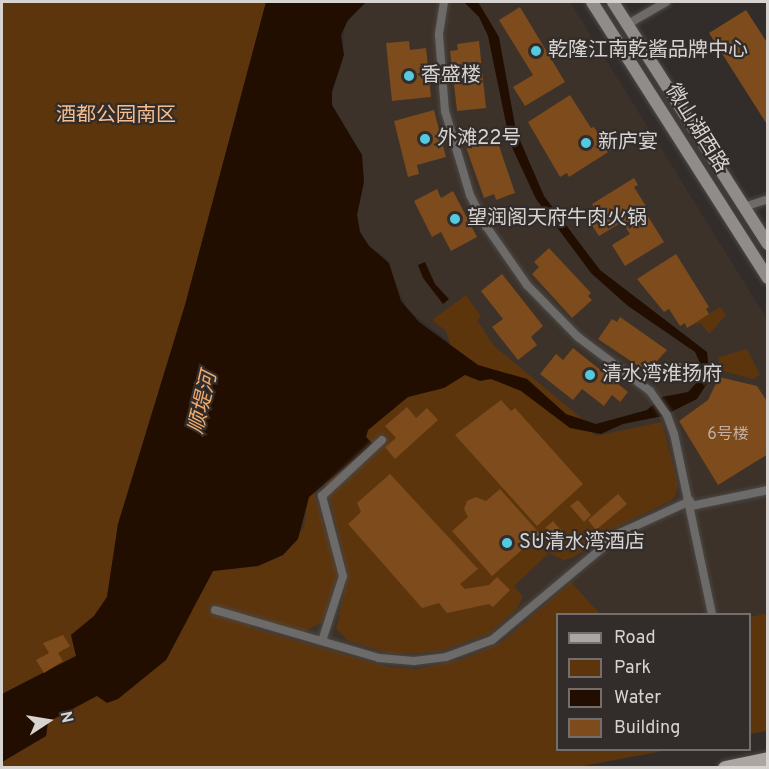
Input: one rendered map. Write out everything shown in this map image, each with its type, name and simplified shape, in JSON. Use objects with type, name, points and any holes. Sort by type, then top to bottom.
[{"type":"main road","points":[[725,768],[768,759]]},
{"type":"street","name":"微山湖西路","points":[[592,2],[768,278]]},
{"type":"street","name":"微山湖西路","points":[[613,2],[768,244]]},
{"type":"lane","points":[[628,24],[666,2]]},
{"type":"lane","points":[[444,4],[439,35],[445,111],[459,168],[486,226],[527,285],[550,310],[604,358],[650,391],[672,425],[712,613]]},
{"type":"lane","points":[[744,207],[768,199]]},
{"type":"lane","points":[[322,641],[343,576],[322,496],[382,440]]},
{"type":"lane","points":[[215,610],[395,661],[429,660],[465,651],[501,634],[620,533],[690,503],[768,490]]},
{"type":"shaded area","points":[[366,2],[570,2],[767,319],[767,613],[751,617],[751,613],[556,613],[556,659],[259,747],[176,643],[199,596],[312,495],[450,343],[407,309],[385,258],[369,246],[360,231],[357,215],[364,182],[362,155],[334,111],[331,98],[342,63],[344,26]]},
{"type":"green space","name":"酒都公园南区","points":[[2,2],[266,2],[185,305],[118,524],[107,597],[94,616],[71,635],[76,656],[2,694]]},
{"type":"green space","points":[[466,295],[481,316],[477,320],[493,345],[580,417],[595,436],[662,422],[678,484],[676,494],[672,500],[613,529],[574,557],[564,560],[549,553],[514,586],[523,596],[517,609],[489,634],[438,652],[391,654],[348,641],[336,629],[348,574],[325,481],[373,444],[366,437],[368,430],[404,399],[451,383],[450,343],[446,331],[432,320]]},
{"type":"green space","points":[[720,307],[726,315],[709,334],[701,323],[691,325]]},
{"type":"green space","points":[[747,349],[760,375],[754,379],[719,370],[719,357]]},
{"type":"green space","points":[[314,492],[338,573],[323,622],[304,632],[254,617],[250,627],[388,667],[416,669],[463,659],[502,642],[571,582],[599,613],[556,613],[556,751],[663,751],[572,768],[2,768],[2,762],[46,736],[48,722],[97,695],[105,698],[166,660],[213,571],[258,566],[283,555],[304,527],[308,497]]},
{"type":"green space","points":[[767,613],[767,731],[751,734],[751,617]]},
{"type":"water","name":"顺堤河","points":[[266,2],[366,2],[348,20],[341,35],[344,55],[332,91],[332,105],[362,155],[364,182],[357,215],[360,232],[369,246],[389,263],[401,301],[419,322],[478,365],[527,379],[566,414],[596,424],[647,410],[662,397],[688,392],[700,379],[701,365],[695,352],[628,306],[591,273],[536,199],[510,143],[488,36],[479,17],[464,2],[478,2],[499,37],[516,131],[544,196],[600,270],[707,352],[710,379],[697,399],[663,416],[623,424],[601,434],[570,428],[521,391],[491,379],[480,381],[465,375],[444,388],[408,397],[368,430],[366,437],[373,444],[309,497],[298,539],[283,555],[258,566],[213,571],[166,660],[118,699],[107,703],[97,696],[48,722],[46,736],[2,762],[2,694],[76,656],[71,635],[94,616],[107,597],[118,524],[185,305]]},
{"type":"water","points":[[425,262],[435,284],[449,299],[443,304],[423,278],[418,265]]},
{"type":"building","points":[[520,7],[565,82],[525,106],[513,87],[533,75],[499,20]]},
{"type":"building","points":[[746,10],[768,44],[768,126],[709,33]]},
{"type":"building","points":[[409,41],[410,50],[426,48],[431,97],[392,101],[386,43]]},
{"type":"building","points":[[479,41],[486,108],[457,111],[450,51],[458,50],[457,44]]},
{"type":"building","points":[[570,95],[606,147],[610,144],[613,149],[569,177],[567,173],[560,177],[528,122]]},
{"type":"building","points":[[434,110],[446,157],[417,165],[419,174],[408,177],[394,121]]},
{"type":"building","points":[[488,134],[489,140],[496,137],[515,193],[496,200],[494,194],[484,198],[464,142]]},
{"type":"building","points":[[634,178],[638,185],[634,187],[647,208],[644,210],[664,242],[625,266],[612,245],[630,234],[622,222],[599,236],[587,218],[597,212],[592,204]]},
{"type":"building","points":[[437,189],[441,198],[453,191],[477,237],[451,251],[441,232],[432,237],[414,201]]},
{"type":"building","points":[[549,248],[591,293],[588,296],[592,300],[572,318],[532,274],[539,267],[534,262]]},
{"type":"building","points":[[676,254],[709,307],[706,309],[709,314],[687,328],[685,323],[680,326],[669,309],[664,312],[637,279]]},
{"type":"building","points":[[502,274],[543,326],[531,337],[537,345],[518,360],[492,327],[503,319],[481,291]]},
{"type":"building","points":[[620,317],[667,350],[647,372],[598,339],[612,319],[617,322]]},
{"type":"building","points":[[573,348],[628,392],[620,402],[612,395],[604,406],[582,389],[573,400],[540,374],[556,354],[563,360]]},
{"type":"building","points":[[719,377],[757,386],[768,403],[768,454],[718,485],[679,421],[708,400]]},
{"type":"building","points":[[501,400],[511,411],[515,408],[583,484],[537,526],[455,435]]},
{"type":"building","points":[[407,407],[416,418],[427,408],[438,420],[395,459],[385,447],[396,438],[385,426]]},
{"type":"building","points":[[390,474],[478,569],[460,584],[465,589],[489,585],[497,577],[510,590],[493,607],[489,604],[447,613],[439,603],[422,608],[348,524],[361,512],[357,503]]},
{"type":"building","points":[[500,489],[540,534],[492,576],[452,531],[468,517],[464,509],[467,501],[476,497],[486,501]]},
{"type":"building","points":[[618,494],[627,504],[596,530],[588,520]]},
{"type":"building","points":[[578,500],[591,515],[584,522],[570,506]]},
{"type":"building","points":[[553,521],[567,537],[559,544],[545,528]]},
{"type":"building","points":[[63,635],[70,646],[58,653],[63,661],[44,673],[36,660],[49,653],[43,643]]},
{"type":"place","name":"乾隆江南乾酱品牌中心","points":[[536,51]]},
{"type":"place","name":"香盛楼","points":[[409,76]]},
{"type":"place","name":"外滩22号","points":[[425,139]]},
{"type":"place","name":"新庐宴","points":[[586,143]]},
{"type":"place","name":"望润阁天府牛肉火锅","points":[[455,219]]},
{"type":"place","name":"清水湾·淮扬府","points":[[590,375]]},
{"type":"place","name":"SU·清水湾酒店","points":[[507,543]]}]
